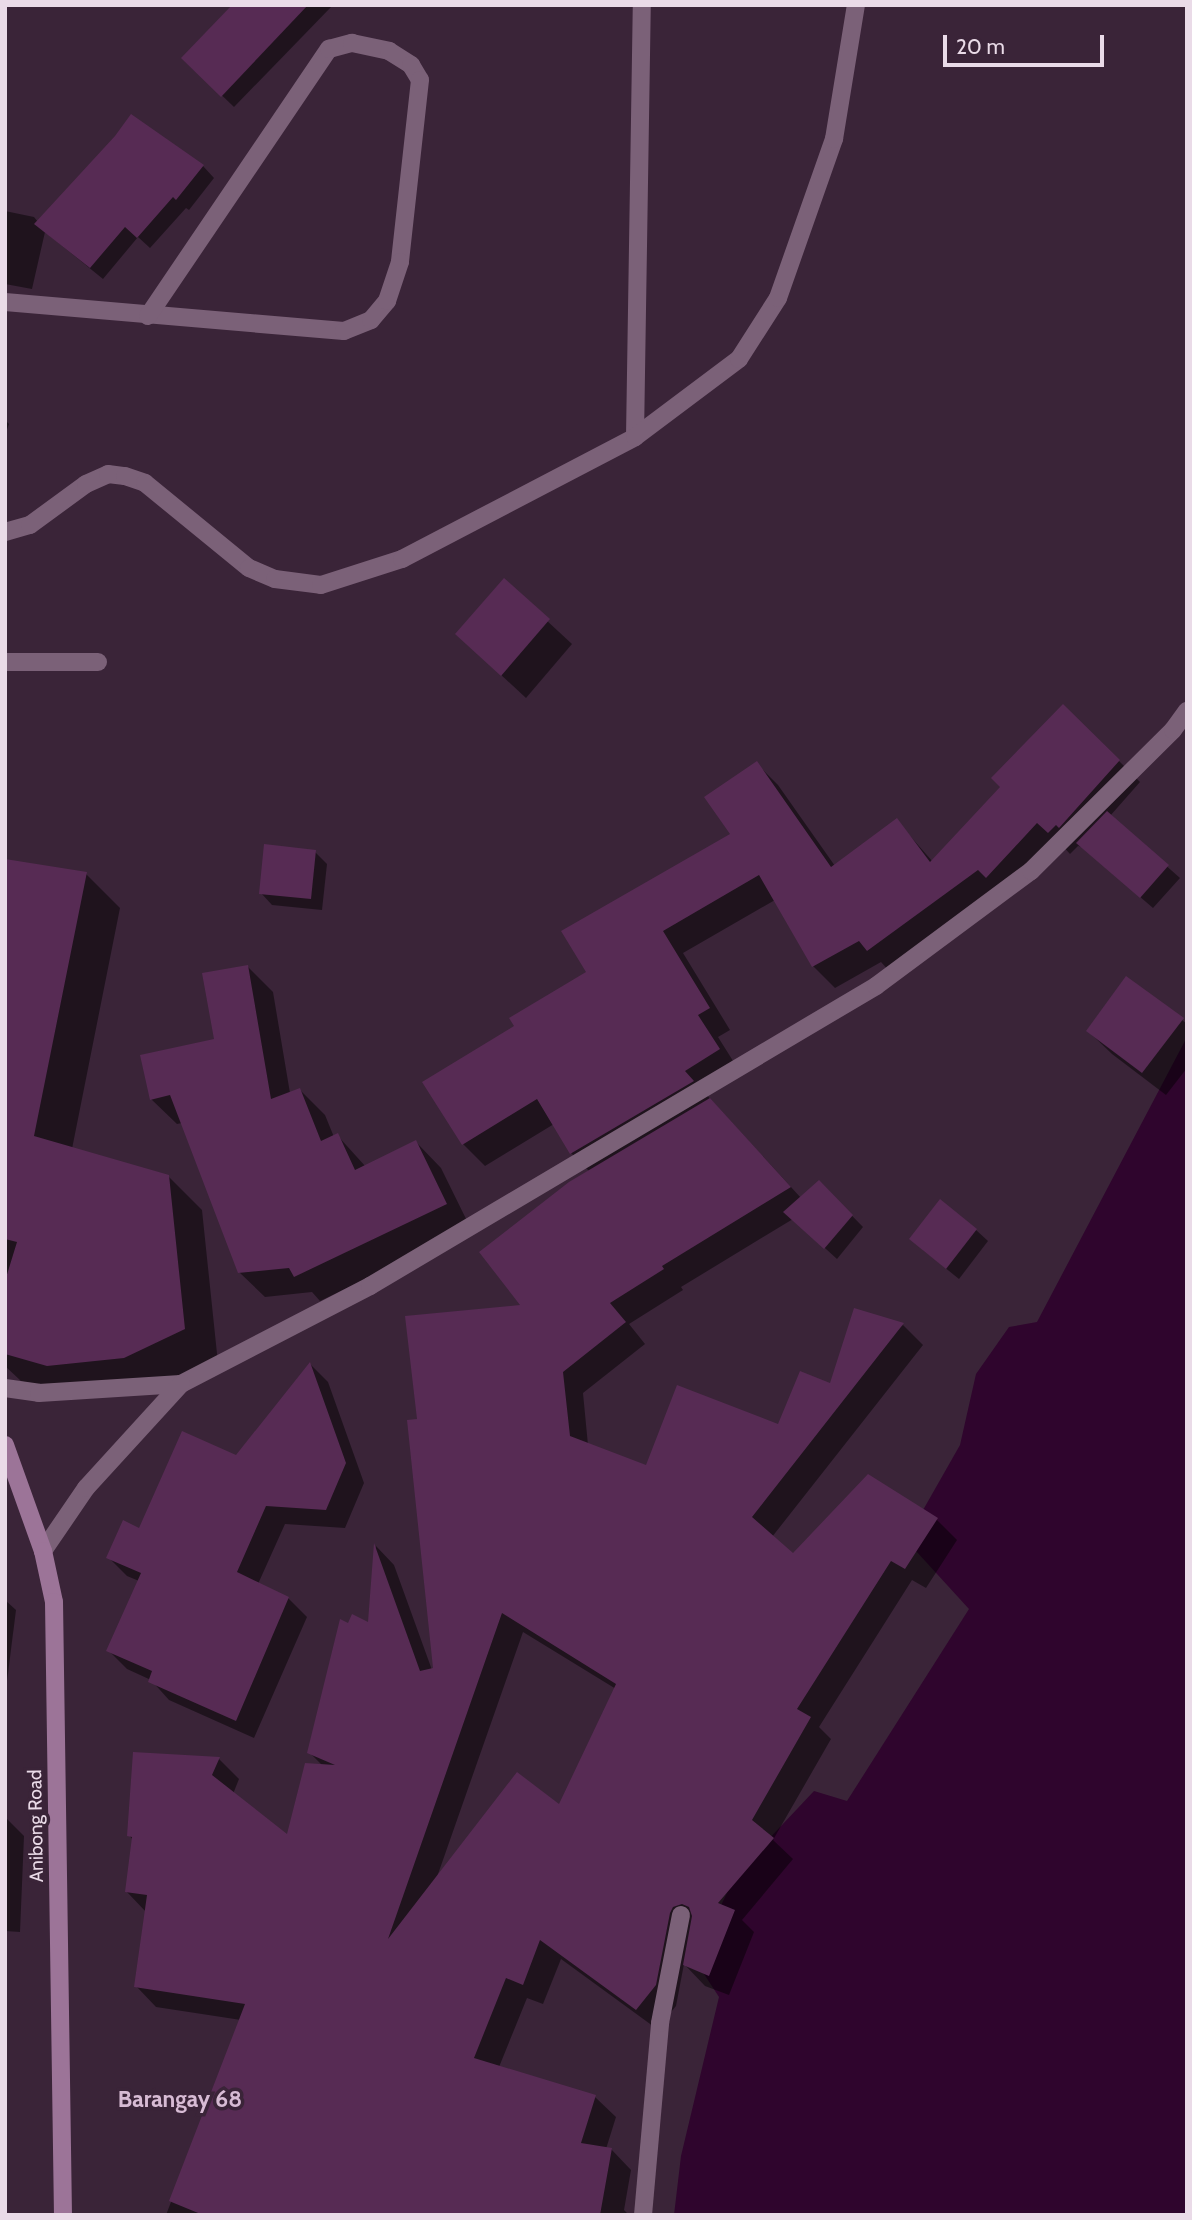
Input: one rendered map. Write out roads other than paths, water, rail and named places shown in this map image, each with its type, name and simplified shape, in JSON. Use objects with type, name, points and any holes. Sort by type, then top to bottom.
[{"type":"main road","name":"Anibong Road","points":[[5,1445],[43,1550],[54,1602],[63,2215]]},
{"type":"street","points":[[635,437],[642,5]]},
{"type":"street","points":[[5,532],[30,525],[86,484],[108,474],[125,476],[145,483],[249,568],[275,579],[321,585],[402,559],[635,437],[739,359],[778,298],[834,139],[856,5]]},
{"type":"street","points":[[5,302],[148,316],[344,331],[371,320],[387,301],[400,262],[420,80],[411,65],[389,51],[352,43],[329,49],[148,316]]},
{"type":"street","points":[[5,662],[98,662]]},
{"type":"street","points":[[43,1550],[86,1488],[181,1384],[370,1286],[876,986],[1031,872],[1173,730],[1187,711]]},
{"type":"street","points":[[5,1388],[39,1393],[181,1384]]},
{"type":"street","points":[[643,2215],[660,2023],[681,1915]]},
{"type":"district","name":"Barangay 68","points":[[180,2099]]}]
